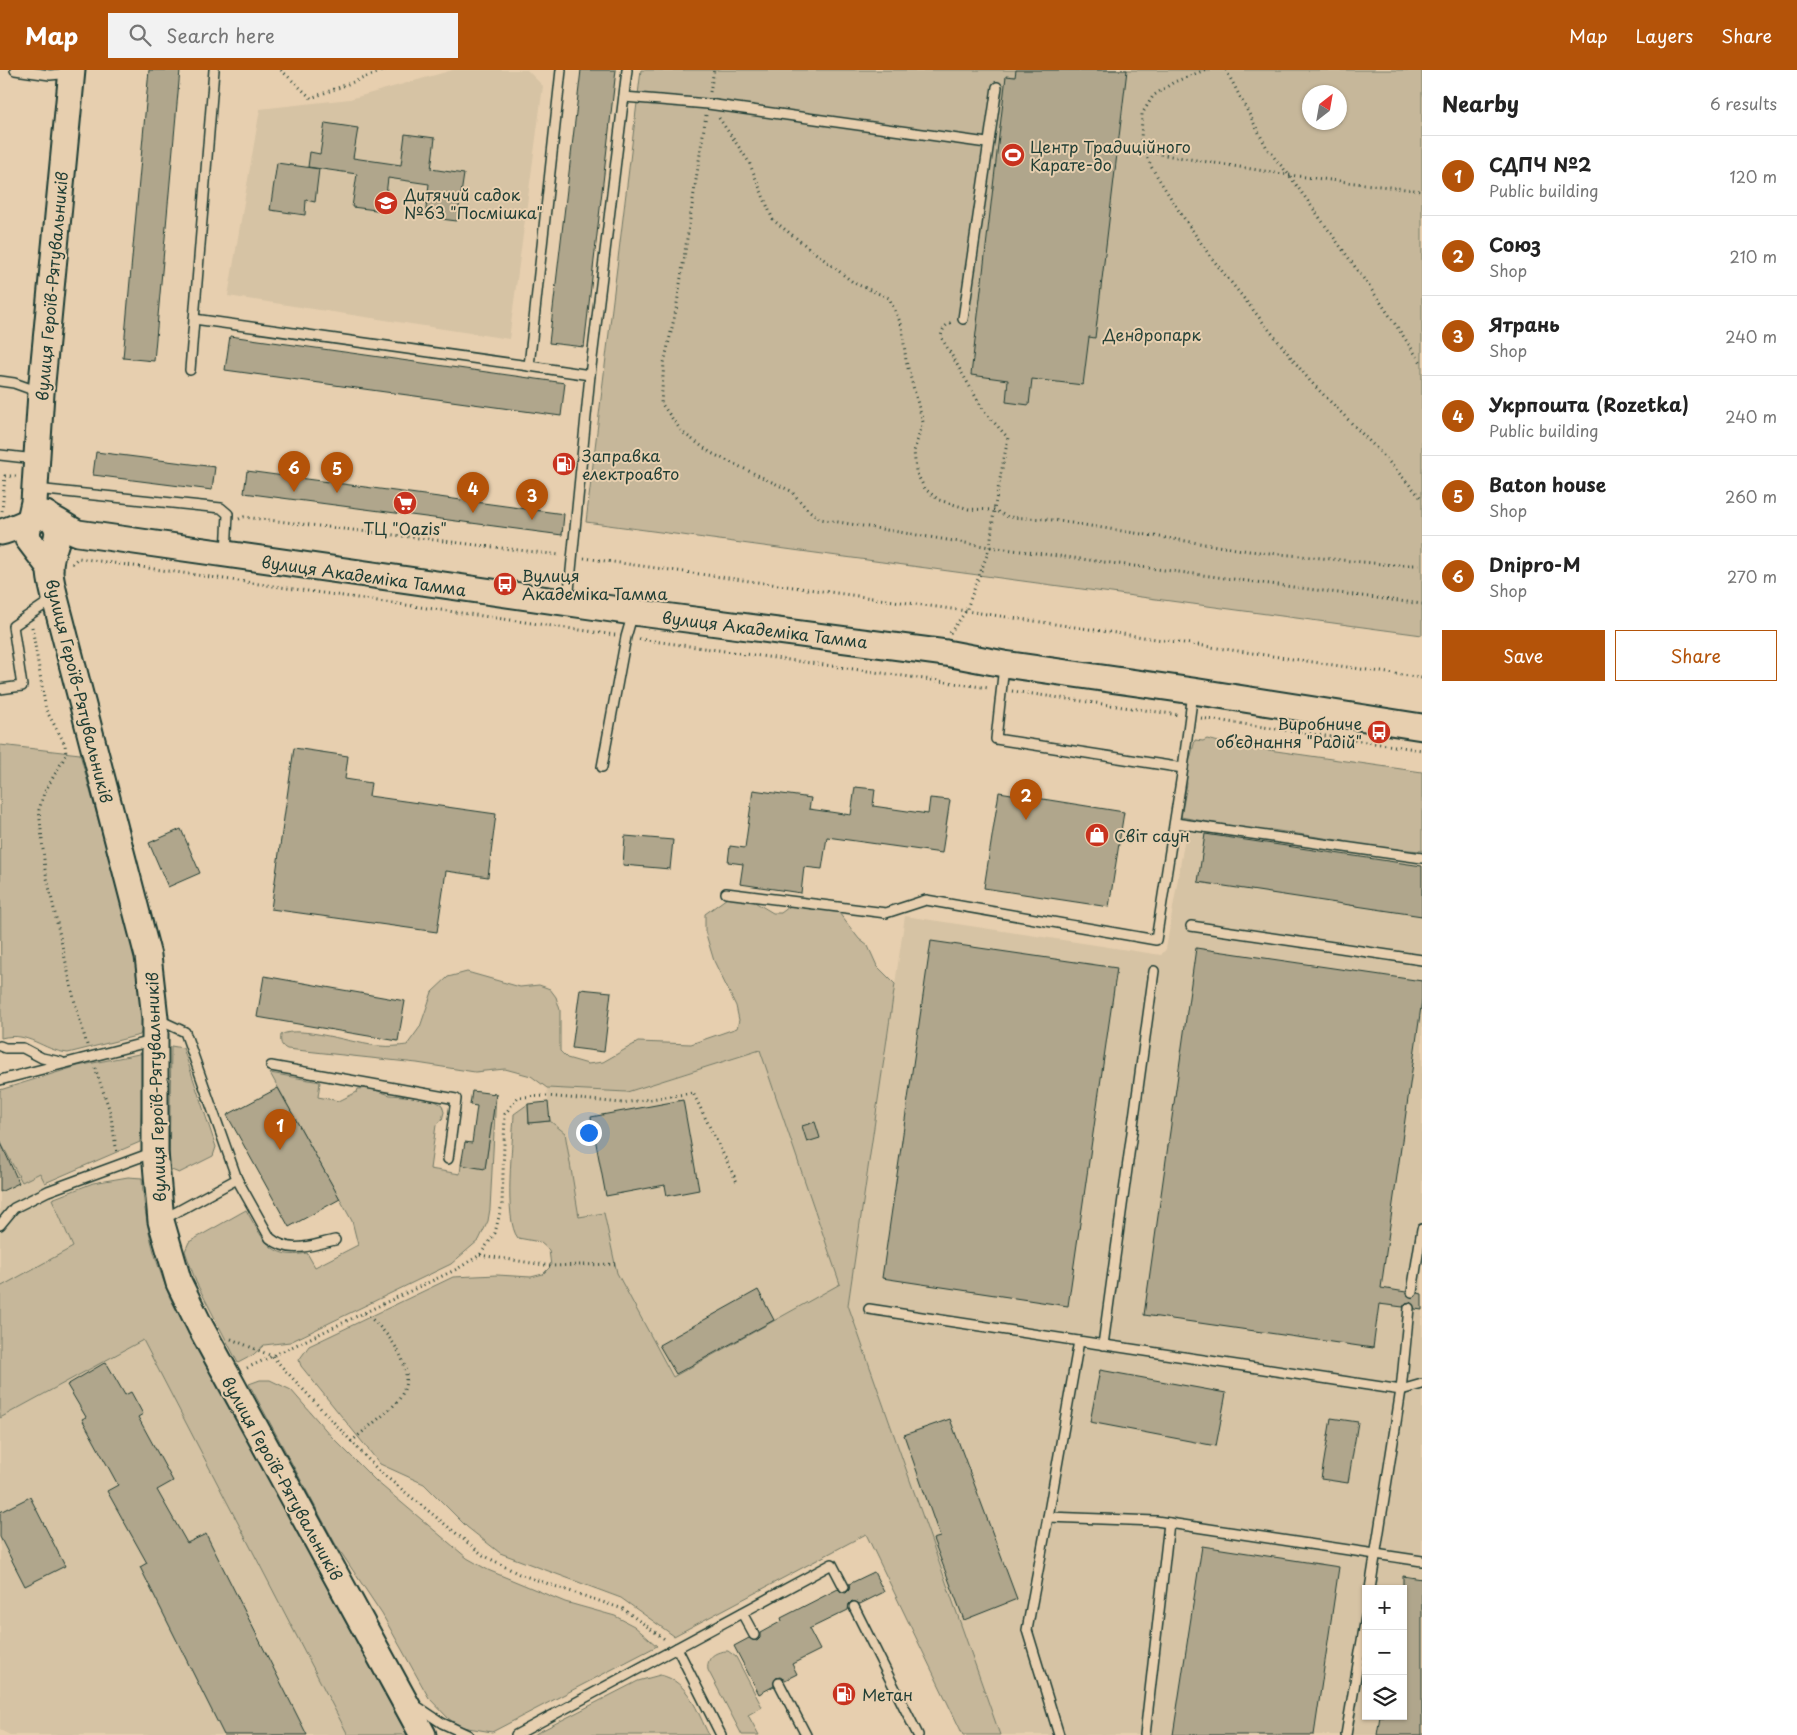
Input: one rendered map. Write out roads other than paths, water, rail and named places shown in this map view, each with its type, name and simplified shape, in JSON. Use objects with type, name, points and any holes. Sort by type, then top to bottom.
[{"type":"main road","name":"вулиця Героїв-Рятувальників","points":[[72,71],[41,392],[37,507],[60,568],[55,598],[148,956],[155,1029],[155,1152],[161,1221],[179,1283],[200,1326],[423,1735]]},
{"type":"main road","points":[[1,532],[37,507]]},
{"type":"main road","name":"вулиця Академіка Тамма","points":[[37,507],[78,533],[225,556],[633,612],[946,652],[1004,664],[1422,727]]},
{"type":"lane","points":[[15,70],[50,74],[72,71]]},
{"type":"lane","points":[[190,370],[214,70]]},
{"type":"lane","points":[[529,366],[561,70]]},
{"type":"lane","points":[[568,603],[590,375],[627,70]]},
{"type":"lane","points":[[963,319],[996,87]]},
{"type":"lane","points":[[624,97],[708,104],[987,143]]},
{"type":"lane","points":[[194,319],[590,375]]},
{"type":"lane","points":[[0,381],[14,383],[41,392]]},
{"type":"lane","points":[[0,455],[37,507],[221,508],[228,514],[225,556]]},
{"type":"lane","points":[[0,689],[22,686],[13,626],[55,598]]},
{"type":"lane","points":[[602,768],[626,637],[633,612]]},
{"type":"lane","points":[[1004,664],[996,739],[1183,768]]},
{"type":"lane","points":[[726,893],[886,914],[926,900],[1156,940],[1193,691]]},
{"type":"lane","points":[[1174,823],[1422,858]]},
{"type":"lane","points":[[1190,926],[1422,960]]},
{"type":"lane","points":[[1103,1345],[1154,971]]},
{"type":"lane","points":[[0,1080],[90,1056],[155,1029],[185,1032],[237,1179],[270,1238],[278,1245],[286,1248],[297,1248],[335,1240]]},
{"type":"lane","points":[[0,1046],[5,1048],[23,1048],[42,1058],[63,1062]]},
{"type":"lane","points":[[271,1066],[456,1098],[448,1159]]},
{"type":"lane","points":[[0,1225],[14,1208],[48,1191],[155,1152]]},
{"type":"lane","points":[[161,1221],[237,1179]]},
{"type":"lane","points":[[1412,1292],[1422,1228]]},
{"type":"lane","points":[[1371,1585],[1401,1390],[1410,1308]]},
{"type":"lane","points":[[869,1309],[1401,1390],[1422,1384]]},
{"type":"lane","points":[[1059,1735],[1027,1630],[1079,1341]]},
{"type":"lane","points":[[1048,1517],[1169,1523],[1422,1561]]},
{"type":"lane","points":[[1145,1735],[1169,1523]]},
{"type":"lane","points":[[516,1735],[832,1564],[844,1587]]},
{"type":"lane","points":[[854,1607],[918,1735]]},
{"type":"lane","points":[[742,1613],[754,1635]]},
{"type":"lane","points":[[1346,1735],[1364,1630]]},
{"type":"lane","points":[[677,1648],[721,1735]]},
{"type":"lane","points":[[779,1683],[806,1735]]},
{"type":"lane","points":[[398,1690],[426,1713],[468,1735]]},
{"type":"place","name":"Центр Традиційного Карате-до","points":[[1013,155]]},
{"type":"place","name":"Дитячий садок №63 \"Посмішка\"","points":[[386,203]]},
{"type":"place","name":"Заправка електроавто","points":[[564,464]]},
{"type":"place","name":"Dnipro-M","points":[[294,492]]},
{"type":"place","name":"Baton house","points":[[337,493]]},
{"type":"place","name":"ТЦ \"Oazis\"","points":[[405,503]]},
{"type":"place","name":"Укрпошта (Rozetka)","points":[[473,513]]},
{"type":"place","name":"Ятрань","points":[[532,520]]},
{"type":"place","name":"Вулиця Академіка Тамма","points":[[505,584]]},
{"type":"place","name":"Виробниче об’єднання \"Радій\"","points":[[1379,732]]},
{"type":"place","name":"Союз","points":[[1026,820]]},
{"type":"place","name":"Світ саун","points":[[1097,835]]},
{"type":"place","name":"СДПЧ №2","points":[[280,1150]]},
{"type":"place","name":"Метан","points":[[844,1694]]},
{"type":"park label","name":"Дендропарк","points":[[1152,334]]}]
